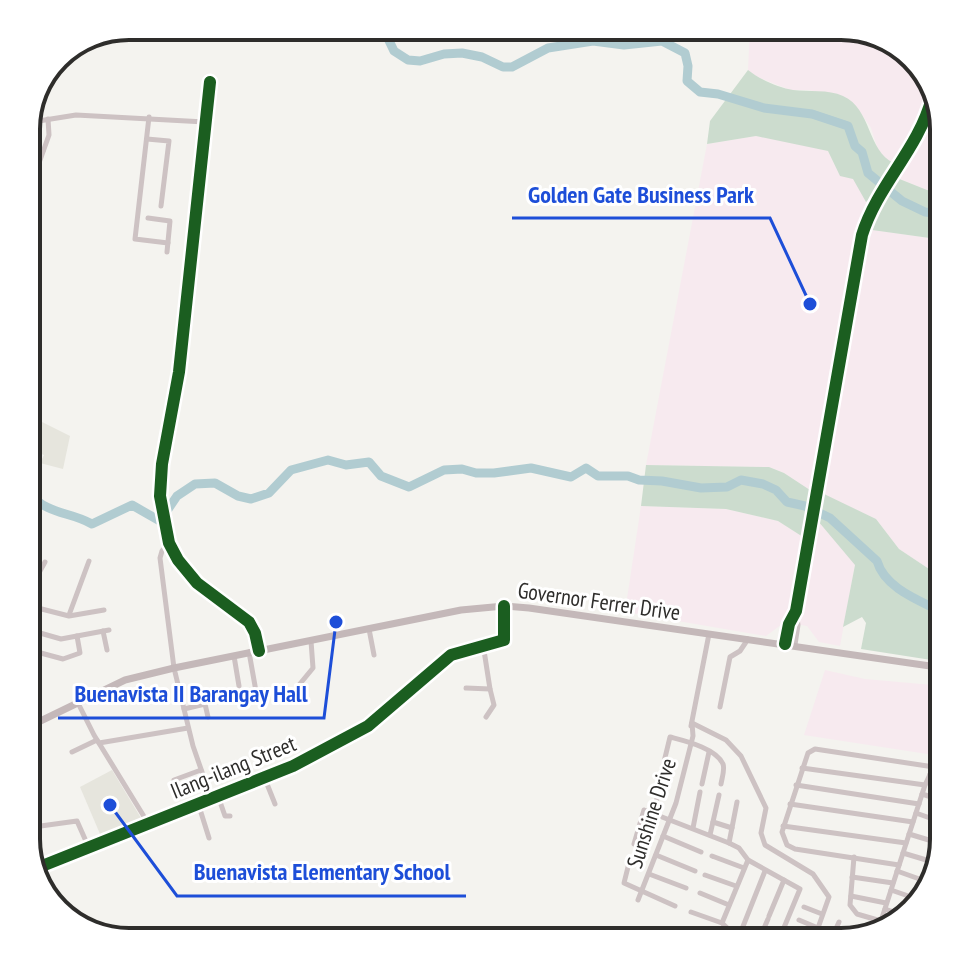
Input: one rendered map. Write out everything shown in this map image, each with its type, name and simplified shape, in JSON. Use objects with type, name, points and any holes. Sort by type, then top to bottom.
[{"type":"main road","name":"Governor Ferrer Drive","points":[[40,721],[125,680],[461,610],[504,606],[930,666]]},
{"type":"street","points":[[210,82],[179,372],[162,464],[160,500],[169,543],[178,560],[197,583],[249,622],[259,651]]},
{"type":"street","points":[[785,644],[789,624],[796,611],[862,235],[875,201],[920,131],[928,110]]},
{"type":"street","points":[[40,120],[76,115],[205,122]]},
{"type":"street","points":[[149,117],[135,239],[168,243]]},
{"type":"street","points":[[40,160],[49,135],[48,119]]},
{"type":"street","points":[[147,139],[169,141],[161,206]]},
{"type":"street","points":[[148,218],[170,221],[167,252]]},
{"type":"street","points":[[169,543],[160,558],[174,668],[201,770],[225,816],[230,816]]},
{"type":"street","points":[[69,616],[89,561]]},
{"type":"street","points":[[40,571],[45,562]]},
{"type":"street","name":"Ilang-ilang Street","points":[[44,865],[265,779],[364,728],[442,662],[462,650],[504,640],[504,606]]},
{"type":"street","points":[[40,609],[69,616],[104,610]]},
{"type":"street","points":[[795,645],[798,625],[796,611]]},
{"type":"street","points":[[369,628],[374,655]]},
{"type":"street","points":[[40,633],[61,639],[106,630],[107,650]]},
{"type":"street","name":"Sunshine Drive","points":[[638,900],[679,791],[693,736],[692,723],[709,634]]},
{"type":"street","points":[[40,653],[63,659],[80,653],[77,636]]},
{"type":"street","points":[[720,707],[730,657],[748,639]]},
{"type":"street","points":[[299,685],[313,668],[311,640]]},
{"type":"street","points":[[483,644],[494,705],[486,717]]},
{"type":"street","points":[[249,652],[257,697]]},
{"type":"street","points":[[234,655],[239,686]]},
{"type":"street","points":[[466,688],[490,689]]},
{"type":"street","points":[[77,701],[98,742],[148,823]]},
{"type":"street","points":[[184,709],[205,704],[208,717]]},
{"type":"street","points":[[692,723],[726,740],[741,756],[766,808],[761,838],[765,845],[813,874],[823,885],[829,897],[818,928],[799,920]]},
{"type":"street","points":[[72,752],[98,742],[188,728]]},
{"type":"street","points":[[663,766],[670,737],[690,743],[709,752],[723,765],[721,784]]},
{"type":"street","points":[[920,879],[898,868],[854,857],[795,849],[784,839],[783,826],[808,753],[815,749],[930,766]]},
{"type":"street","points":[[702,784],[709,752]]},
{"type":"street","points":[[802,768],[925,785]]},
{"type":"street","points":[[174,780],[201,770]]},
{"type":"street","points":[[883,917],[930,774]]},
{"type":"street","points":[[265,779],[275,804]]},
{"type":"street","points":[[654,813],[661,779]]},
{"type":"street","points":[[796,785],[919,804]]},
{"type":"street","points":[[693,828],[700,792]]},
{"type":"street","points":[[922,794],[930,797]]},
{"type":"street","points":[[710,835],[719,795]]},
{"type":"street","points":[[729,843],[737,802]]},
{"type":"street","points":[[198,803],[209,838]]},
{"type":"street","points":[[790,804],[913,822]]},
{"type":"street","points":[[634,844],[644,810],[739,848],[748,860],[800,889],[784,928]]},
{"type":"street","points":[[916,813],[930,818]]},
{"type":"street","points":[[40,826],[77,821],[89,848]]},
{"type":"street","points":[[713,822],[732,828]]},
{"type":"street","points":[[783,826],[906,843]]},
{"type":"street","points":[[909,834],[930,840]]},
{"type":"street","points":[[663,836],[701,852]]},
{"type":"street","points":[[903,853],[927,860]]},
{"type":"street","points":[[656,855],[695,871]]},
{"type":"street","points":[[712,856],[744,868]]},
{"type":"street","points":[[854,857],[850,905],[855,912],[875,921]]},
{"type":"street","points":[[630,859],[624,883],[675,906]]},
{"type":"street","points":[[722,923],[748,860]]},
{"type":"street","points":[[744,928],[765,871]]},
{"type":"street","points":[[649,874],[686,888]]},
{"type":"street","points":[[705,875],[736,886]]},
{"type":"street","points":[[852,877],[892,887],[910,895]]},
{"type":"street","points":[[764,928],[784,880]]},
{"type":"street","points":[[700,893],[729,905]]},
{"type":"street","points":[[851,896],[894,910]]},
{"type":"street","points":[[804,907],[822,914]]},
{"type":"street","points":[[691,912],[722,923],[727,928]]},
{"type":"street","points":[[836,928],[839,922]]},
{"type":"shaded area","points":[[749,40],[847,40],[864,43],[895,58],[908,70],[923,95],[928,111],[930,191],[897,178],[873,230],[930,238],[930,570],[899,549],[876,519],[822,494],[818,521],[855,564],[840,646],[819,642],[807,626],[785,622],[766,636],[625,612],[641,506],[726,509],[778,521],[802,536],[812,492],[769,467],[646,465],[707,144],[756,136],[783,140],[828,151],[840,176],[890,173],[894,164],[884,159],[878,150],[871,128],[858,109],[810,90],[790,90],[755,76],[748,70]]},
{"type":"shaded area","points":[[40,421],[70,436],[63,469],[40,463],[44,455],[40,453]]},
{"type":"shaded area","points":[[825,670],[865,679],[930,685],[930,754],[804,735]]},
{"type":"shaded area","points":[[112,770],[144,823],[103,841],[80,787]]},
{"type":"green space","points":[[748,70],[782,87],[831,92],[852,102],[879,149],[894,163],[871,198],[866,202],[853,179],[840,176],[828,151],[756,136],[707,144],[710,121]]},
{"type":"green space","points":[[897,178],[930,191],[930,238],[872,230],[879,203]]},
{"type":"green space","points":[[646,465],[769,467],[784,473],[813,492],[803,537],[778,521],[726,509],[641,506]]},
{"type":"green space","points":[[822,493],[876,519],[899,549],[930,570],[930,660],[861,649],[866,623],[862,617],[843,627],[855,565],[818,521]]},
{"type":"waterway","points":[[389,40],[394,51],[408,60],[420,61],[462,53],[482,57],[503,67],[512,67],[548,48],[593,41],[624,45],[662,41],[685,53],[687,81],[700,92],[718,94],[764,108],[812,114],[848,126],[855,146],[862,152],[868,173],[902,201],[930,213]]},
{"type":"waterway","points":[[40,503],[92,524],[132,505],[160,521],[177,496],[195,484],[215,483],[238,496],[251,499],[269,493],[291,470],[328,460],[346,465],[369,462],[381,476],[409,487],[444,470],[462,469],[494,473],[531,468],[571,477],[586,468],[598,476],[628,476],[701,488],[727,487],[741,480],[763,484],[776,490],[787,502],[805,506],[830,518],[877,561],[881,571],[896,587],[930,606]]},
{"type":"cycle path","points":[[210,82],[179,372],[162,464],[160,496],[169,543],[178,560],[197,583],[249,622],[259,651]]},
{"type":"cycle path","points":[[785,644],[789,624],[796,611],[862,235],[878,199],[928,111]]},
{"type":"cycle path","points":[[44,865],[293,766],[368,726],[451,655],[504,640],[504,606]]},
{"type":"place","name":"Golden Gate Business Park","points":[[810,304]]},
{"type":"place","name":"Buenavista II Barangay Hall","points":[[336,622]]},
{"type":"place","name":"Buenavista Elementary School","points":[[110,805]]}]
